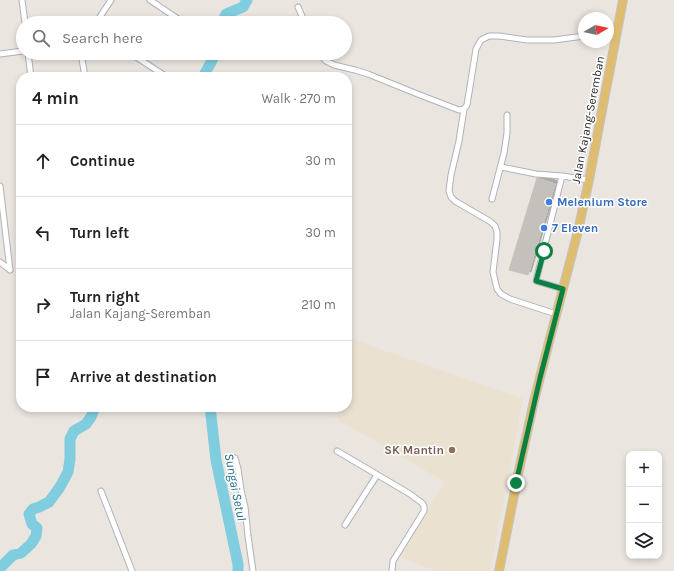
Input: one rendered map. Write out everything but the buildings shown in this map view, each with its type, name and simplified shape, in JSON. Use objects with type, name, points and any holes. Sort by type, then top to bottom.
[{"type":"main road","points":[[623,4],[625,5],[628,0]]},
{"type":"main road","name":"Jalan Kajang-Seremban","points":[[614,32],[623,4]]},
{"type":"main road","name":"Jalan Kajang-Seremban","points":[[500,571],[519,470],[589,180],[610,48]]},
{"type":"street","points":[[22,0],[24,16]]},
{"type":"street","points":[[101,16],[111,0]]},
{"type":"street","points":[[150,0],[174,16]]},
{"type":"street","points":[[298,7],[301,16]]},
{"type":"street","points":[[556,314],[510,299],[502,294],[497,288],[493,272],[497,239],[495,226],[491,222],[455,201],[451,197],[449,191],[464,110],[467,105],[476,49],[481,40],[489,36],[527,40],[565,39],[578,37]]},
{"type":"street","points":[[0,54],[16,52]]},
{"type":"street","points":[[29,60],[30,72]]},
{"type":"street","points":[[82,60],[83,72]]},
{"type":"street","points":[[141,60],[159,72]]},
{"type":"street","points":[[325,60],[334,65],[368,74],[459,110],[464,110]]},
{"type":"street","points":[[492,199],[504,153],[507,133],[507,115]]},
{"type":"street","points":[[501,167],[536,174],[589,180]]},
{"type":"street","points":[[562,176],[536,281],[563,289]]},
{"type":"street","points":[[0,186],[10,270],[0,262]]},
{"type":"street","points":[[337,451],[410,494],[424,506],[424,511],[393,561],[392,571]]},
{"type":"street","points":[[235,458],[245,507],[253,571]]},
{"type":"street","points":[[345,525],[377,475]]},
{"type":"street","points":[[101,491],[132,571]]},
{"type":"shaded area","name":"SK Mantin","points":[[352,339],[523,399],[490,571],[436,571],[400,557],[445,482],[337,419],[338,412],[352,412]]},
{"type":"waterway","points":[[225,16],[226,14],[243,7],[247,0]]},
{"type":"waterway","points":[[206,72],[212,60]]},
{"type":"waterway","points":[[0,568],[13,555],[21,553],[31,544],[36,536],[37,528],[32,524],[29,514],[33,509],[49,502],[60,487],[68,472],[70,459],[70,439],[74,431],[86,424],[93,412]]},
{"type":"waterway","name":"Sungai Setul","points":[[211,412],[216,460],[238,564],[238,571]]},
{"type":"place","name":"Melenium Store","points":[[549,202]]},
{"type":"place","name":"7 Eleven","points":[[544,228]]},
{"type":"place","name":"SK Mantin","points":[[452,450]]},
{"type":"route","points":[[516,483],[540,378],[563,289],[536,281],[544,251]]}]
